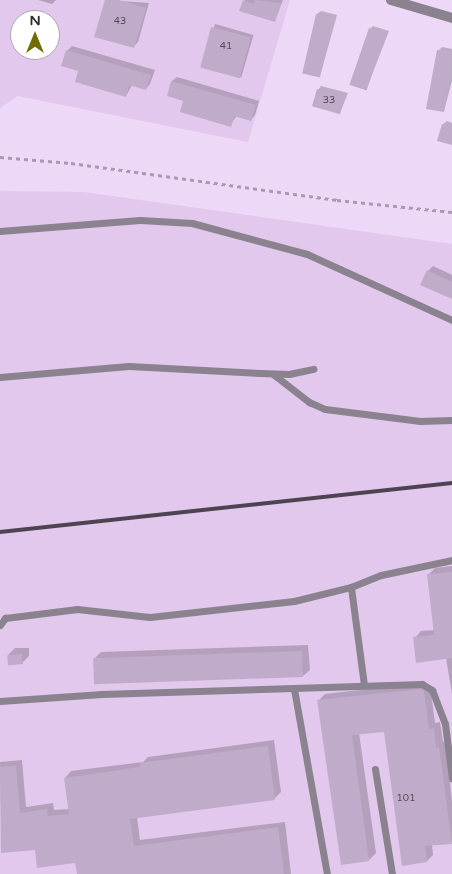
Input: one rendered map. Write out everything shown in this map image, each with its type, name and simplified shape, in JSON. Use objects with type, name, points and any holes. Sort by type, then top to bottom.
[{"type":"street","points":[[391,0],[452,18]]},
{"type":"lane","points":[[0,231],[140,220],[201,225],[307,254],[452,320]]},
{"type":"lane","points":[[0,378],[129,366],[272,373],[313,369]]},
{"type":"lane","points":[[272,373],[309,402],[325,409],[420,421],[452,420]]},
{"type":"lane","points":[[0,625],[5,618],[77,609],[150,617],[294,602],[351,587],[381,575],[452,560]]},
{"type":"lane","points":[[351,587],[364,685]]},
{"type":"lane","points":[[0,701],[102,694],[422,684],[432,690],[444,724],[452,779]]},
{"type":"lane","points":[[294,689],[328,874]]},
{"type":"lane","points":[[375,770],[392,874]]},
{"type":"path","points":[[0,157],[72,163],[337,200],[452,212]]},
{"type":"shaded area","points":[[0,0],[290,0],[248,142],[18,96],[0,108]]},
{"type":"shaded area","points":[[0,191],[84,192],[452,244],[452,874],[0,874]]},
{"type":"building","points":[[105,0],[119,0],[146,8],[134,48],[94,37]]},
{"type":"building","points":[[243,0],[254,4],[255,0],[281,3],[275,22],[239,11]]},
{"type":"building","points":[[316,14],[334,18],[320,77],[302,73]]},
{"type":"building","points":[[211,27],[251,38],[240,78],[200,68]]},
{"type":"building","points":[[369,28],[386,34],[366,91],[349,85]]},
{"type":"building","points":[[66,50],[151,75],[146,90],[129,85],[126,97],[75,82],[78,71],[61,66]]},
{"type":"building","points":[[437,50],[452,52],[444,112],[426,109]]},
{"type":"building","points":[[171,81],[256,105],[251,121],[234,116],[231,127],[180,112],[183,101],[167,96]]},
{"type":"building","points":[[317,89],[345,97],[340,114],[312,106]]},
{"type":"building","points":[[442,124],[452,127],[452,145],[437,141]]},
{"type":"building","points":[[427,270],[452,282],[452,299],[420,285]]},
{"type":"building","points":[[452,572],[452,658],[416,663],[413,637],[434,635],[427,574]]},
{"type":"building","points":[[302,651],[303,677],[94,684],[93,658]]},
{"type":"building","points":[[22,654],[23,664],[8,666],[7,656]]},
{"type":"building","points":[[421,689],[424,691],[429,729],[434,728],[436,748],[439,747],[452,844],[425,846],[427,862],[402,866],[384,732],[352,735],[369,861],[341,865],[317,700]]},
{"type":"building","points":[[268,746],[275,800],[130,819],[134,846],[278,827],[284,874],[77,874],[75,863],[37,868],[35,850],[1,853],[0,767],[16,766],[20,813],[47,809],[48,816],[69,814],[64,778],[140,767],[140,763]]},
{"type":"railway","points":[[0,532],[452,483]]}]
